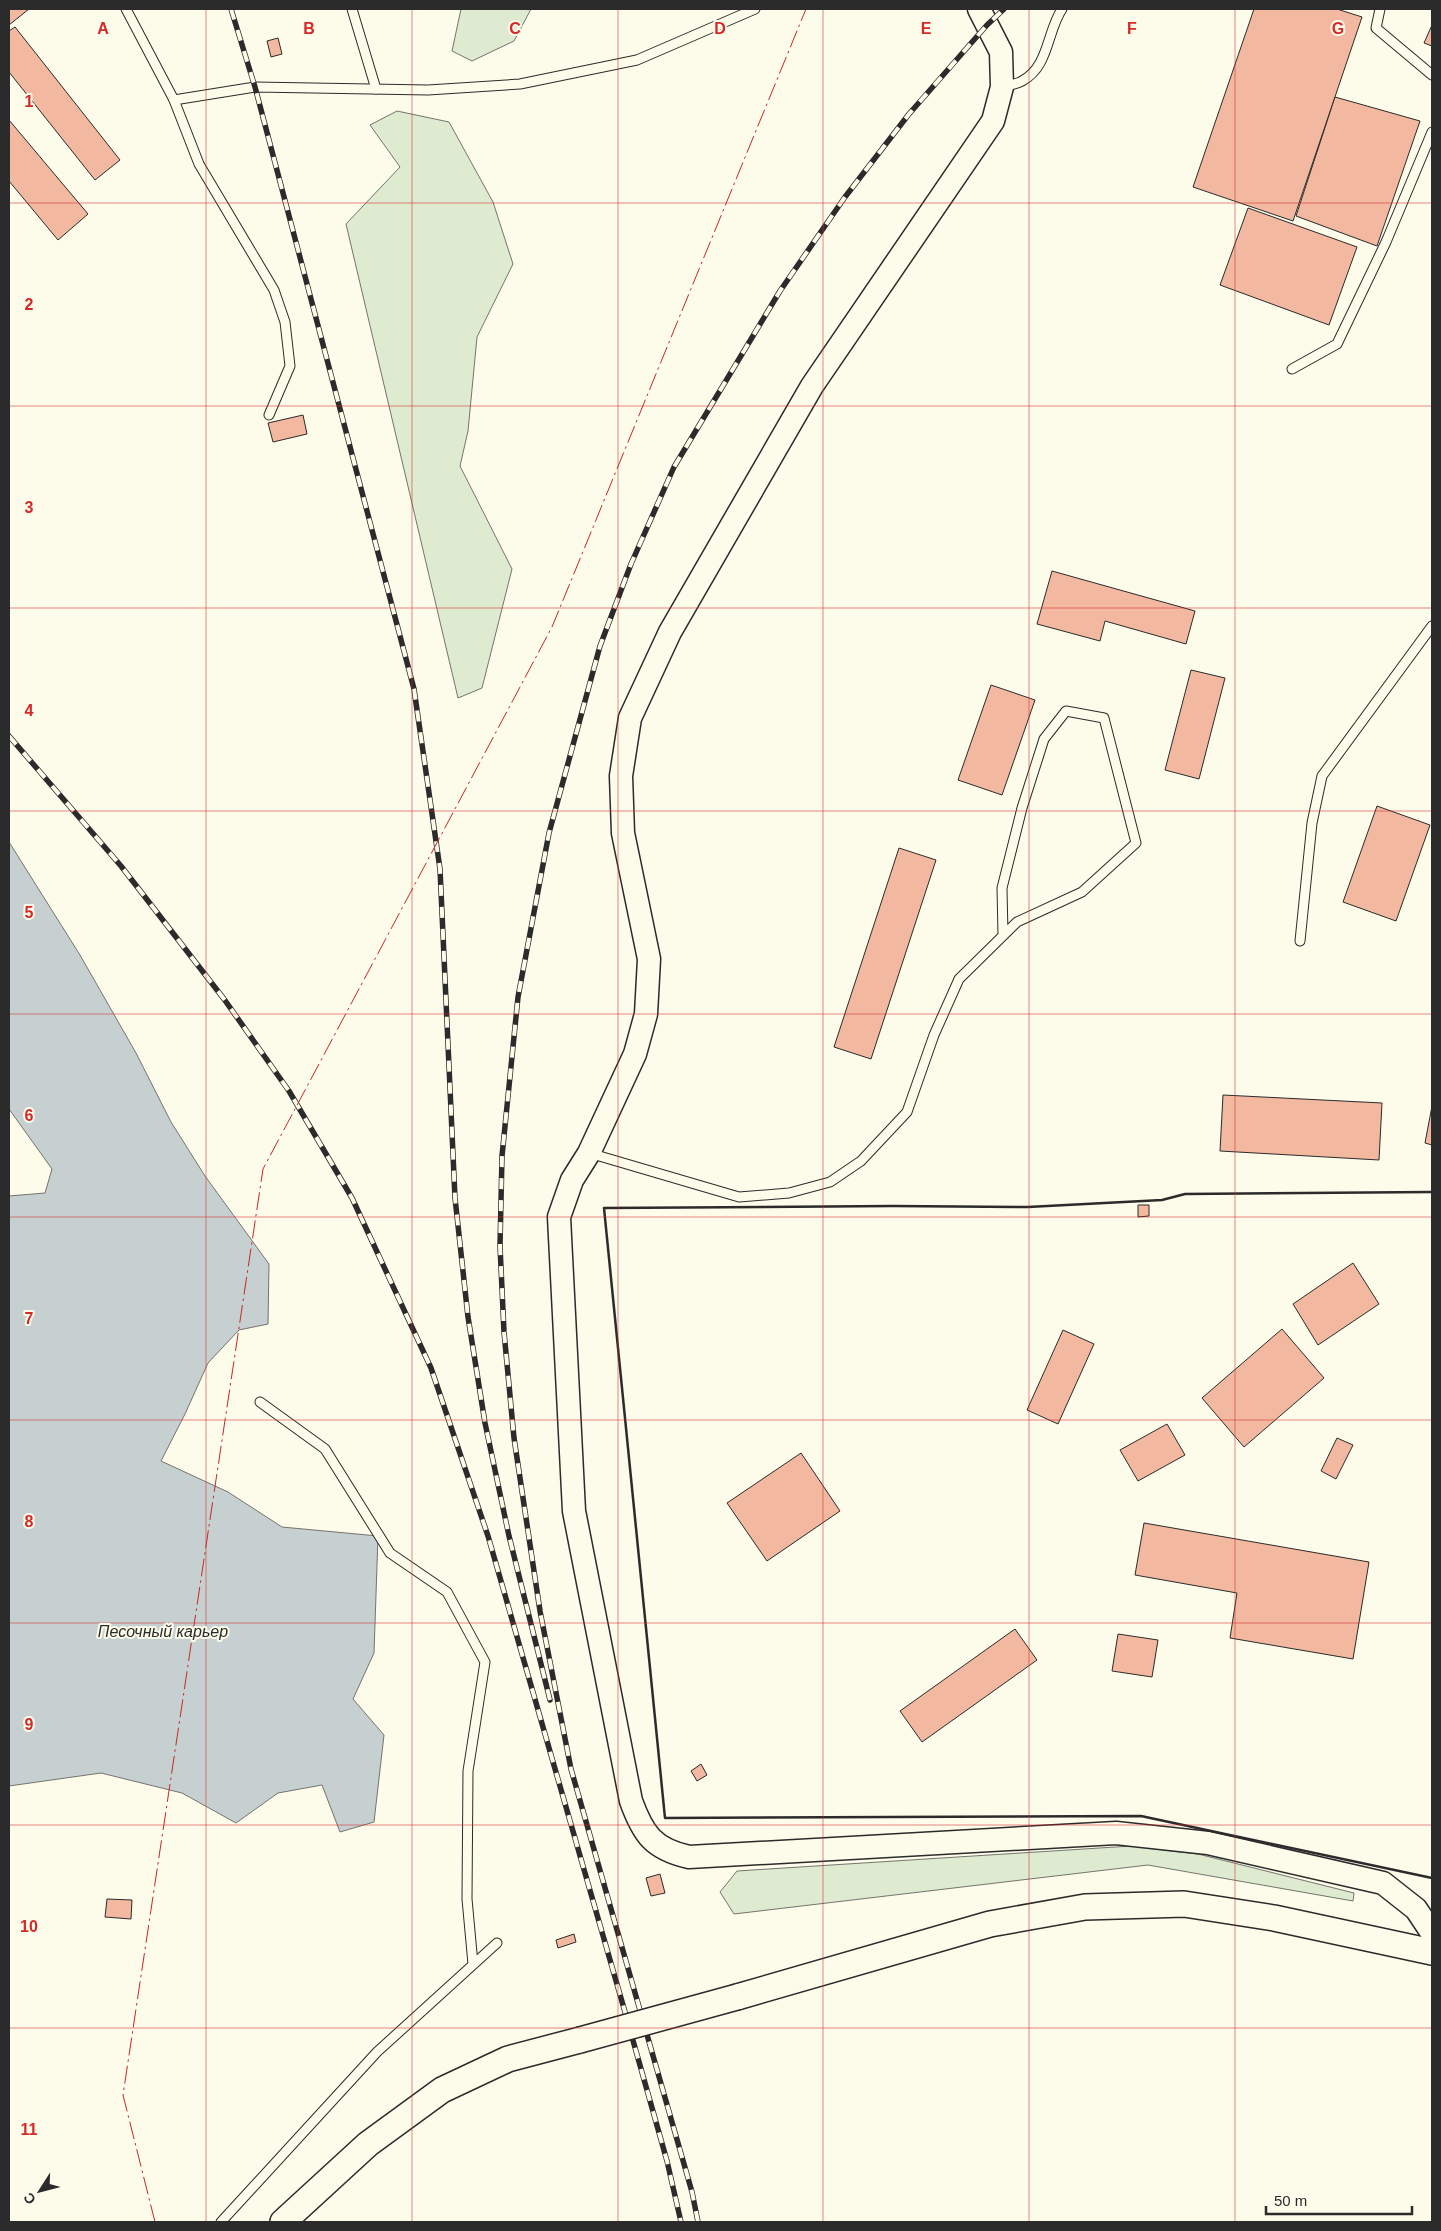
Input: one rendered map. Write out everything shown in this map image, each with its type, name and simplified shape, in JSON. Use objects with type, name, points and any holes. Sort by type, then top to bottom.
[{"type":"main road","points":[[283,2222],[368,2144],[442,2090],[508,2059],[736,1997],[990,1924],[1085,1907],[1184,1904],[1274,1918],[1432,1952]]},
{"type":"street","points":[[979,9],[1001,52],[1002,87],[993,121],[812,386],[670,632],[630,718],[621,776],[623,833],[649,959],[646,1014],[635,1054],[589,1153],[572,1180],[559,1217],[574,1511],[631,1801],[640,1824],[655,1844],[670,1853],[689,1856],[1116,1833],[1208,1843],[1383,1883],[1416,1909],[1432,1933]]},
{"type":"lane","points":[[126,9],[174,100],[199,164],[274,290],[285,322],[290,366],[269,415]]},
{"type":"lane","points":[[352,9],[376,89]]},
{"type":"lane","points":[[174,100],[255,87],[428,90],[520,84],[637,60],[755,9]]},
{"type":"lane","points":[[1002,87],[1023,81],[1041,64],[1056,18],[1062,9]]},
{"type":"lane","points":[[1380,9],[1376,28],[1432,75]]},
{"type":"lane","points":[[1292,369],[1337,344],[1386,242],[1432,132]]},
{"type":"lane","points":[[1300,941],[1312,823],[1322,776],[1432,626]]},
{"type":"lane","points":[[589,1153],[739,1197],[789,1194],[830,1182],[861,1162],[907,1112],[934,1035],[959,980],[1017,922],[1082,892],[1136,843],[1104,718],[1066,711],[1044,739],[1022,808],[1002,888],[1003,935]]},
{"type":"lane","points":[[260,1402],[325,1449],[390,1553],[447,1592],[485,1662],[468,1771],[467,1899],[473,1964]]},
{"type":"lane","points":[[221,2222],[377,2052],[497,1943]]},
{"type":"green space","points":[[461,9],[531,9],[514,41],[472,61],[452,51]]},
{"type":"green space","points":[[397,111],[449,122],[493,202],[513,264],[477,337],[468,431],[460,466],[512,569],[482,688],[458,698],[346,224],[400,167],[370,125]]},
{"type":"green space","points":[[1131,1846],[1198,1854],[1354,1893],[1353,1901],[1148,1865],[734,1914],[720,1892],[737,1871]]},
{"type":"water","name":"Песочный карьер","points":[[9,842],[80,955],[136,1053],[171,1122],[205,1176],[269,1264],[268,1324],[239,1330],[208,1363],[161,1461],[228,1492],[282,1527],[378,1536],[374,1653],[353,1699],[384,1735],[374,1822],[340,1832],[322,1785],[278,1793],[236,1823],[182,1793],[101,1773],[9,1786],[9,1196],[45,1193],[52,1169],[9,1109]]},
{"type":"building","points":[[9,9],[29,9],[9,25]]},
{"type":"building","points":[[1254,9],[1337,9],[1362,17],[1293,221],[1193,187]]},
{"type":"building","points":[[1432,25],[1432,46],[1424,43]]},
{"type":"building","points":[[15,27],[120,160],[95,180],[9,72],[9,31]]},
{"type":"building","points":[[278,38],[282,54],[271,57],[267,41]]},
{"type":"building","points":[[1335,97],[1420,121],[1377,246],[1296,216]]},
{"type":"building","points":[[9,120],[88,214],[58,240],[9,181]]},
{"type":"building","points":[[1248,208],[1357,247],[1329,325],[1220,285]]},
{"type":"building","points":[[303,415],[307,434],[273,442],[268,423]]},
{"type":"building","points":[[1052,571],[1195,611],[1186,644],[1105,621],[1100,641],[1037,624]]},
{"type":"building","points":[[1191,670],[1225,678],[1199,779],[1165,770]]},
{"type":"building","points":[[991,685],[1035,700],[1002,795],[958,780]]},
{"type":"building","points":[[1377,806],[1430,825],[1396,921],[1343,902]]},
{"type":"building","points":[[899,848],[936,860],[871,1059],[834,1047]]},
{"type":"building","points":[[1223,1095],[1382,1103],[1379,1160],[1220,1151]]},
{"type":"building","points":[[1432,1106],[1432,1145],[1425,1143]]},
{"type":"building","points":[[1138,1205],[1149,1205],[1149,1216],[1138,1217]]},
{"type":"building","points":[[1353,1263],[1379,1304],[1318,1345],[1293,1304]]},
{"type":"building","points":[[1282,1329],[1324,1378],[1244,1447],[1202,1398]]},
{"type":"building","points":[[1063,1330],[1094,1344],[1058,1424],[1027,1410]]},
{"type":"building","points":[[1167,1424],[1185,1455],[1138,1481],[1120,1450]]},
{"type":"building","points":[[1337,1438],[1353,1445],[1336,1479],[1321,1471]]},
{"type":"building","points":[[801,1453],[840,1511],[767,1561],[727,1503]]},
{"type":"building","points":[[1144,1523],[1369,1562],[1353,1659],[1230,1638],[1237,1593],[1135,1575]]},
{"type":"building","points":[[1015,1629],[1037,1660],[922,1742],[900,1711]]},
{"type":"building","points":[[1118,1634],[1158,1640],[1152,1677],[1112,1671]]},
{"type":"building","points":[[701,1764],[707,1775],[697,1781],[691,1771]]},
{"type":"building","points":[[660,1874],[665,1893],[651,1896],[646,1878]]},
{"type":"building","points":[[107,1899],[132,1900],[131,1919],[105,1917]]},
{"type":"building","points":[[574,1934],[576,1942],[558,1948],[556,1940]]},
{"type":"railway","points":[[231,9],[255,87],[414,689],[440,869],[455,1198],[468,1317],[485,1423],[509,1536],[550,1700]]},
{"type":"railway","points":[[698,2222],[692,2192],[571,1769],[540,1611],[514,1438],[504,1332],[500,1246],[502,1156],[518,997],[549,833],[600,646],[631,564],[674,467],[780,291],[845,197],[909,114],[987,25],[1004,9]]},
{"type":"railway","points":[[9,736],[121,866],[224,999],[289,1091],[352,1198],[431,1368],[488,1536],[667,2161],[681,2222]]},
{"type":"wall","points":[[1432,1192],[1185,1194],[1162,1200],[1028,1207],[604,1208],[665,1818],[1141,1816],[1432,1878]]},
{"type":"power","points":[[155,2222],[123,2095],[263,1169],[552,627],[806,9]]}]
